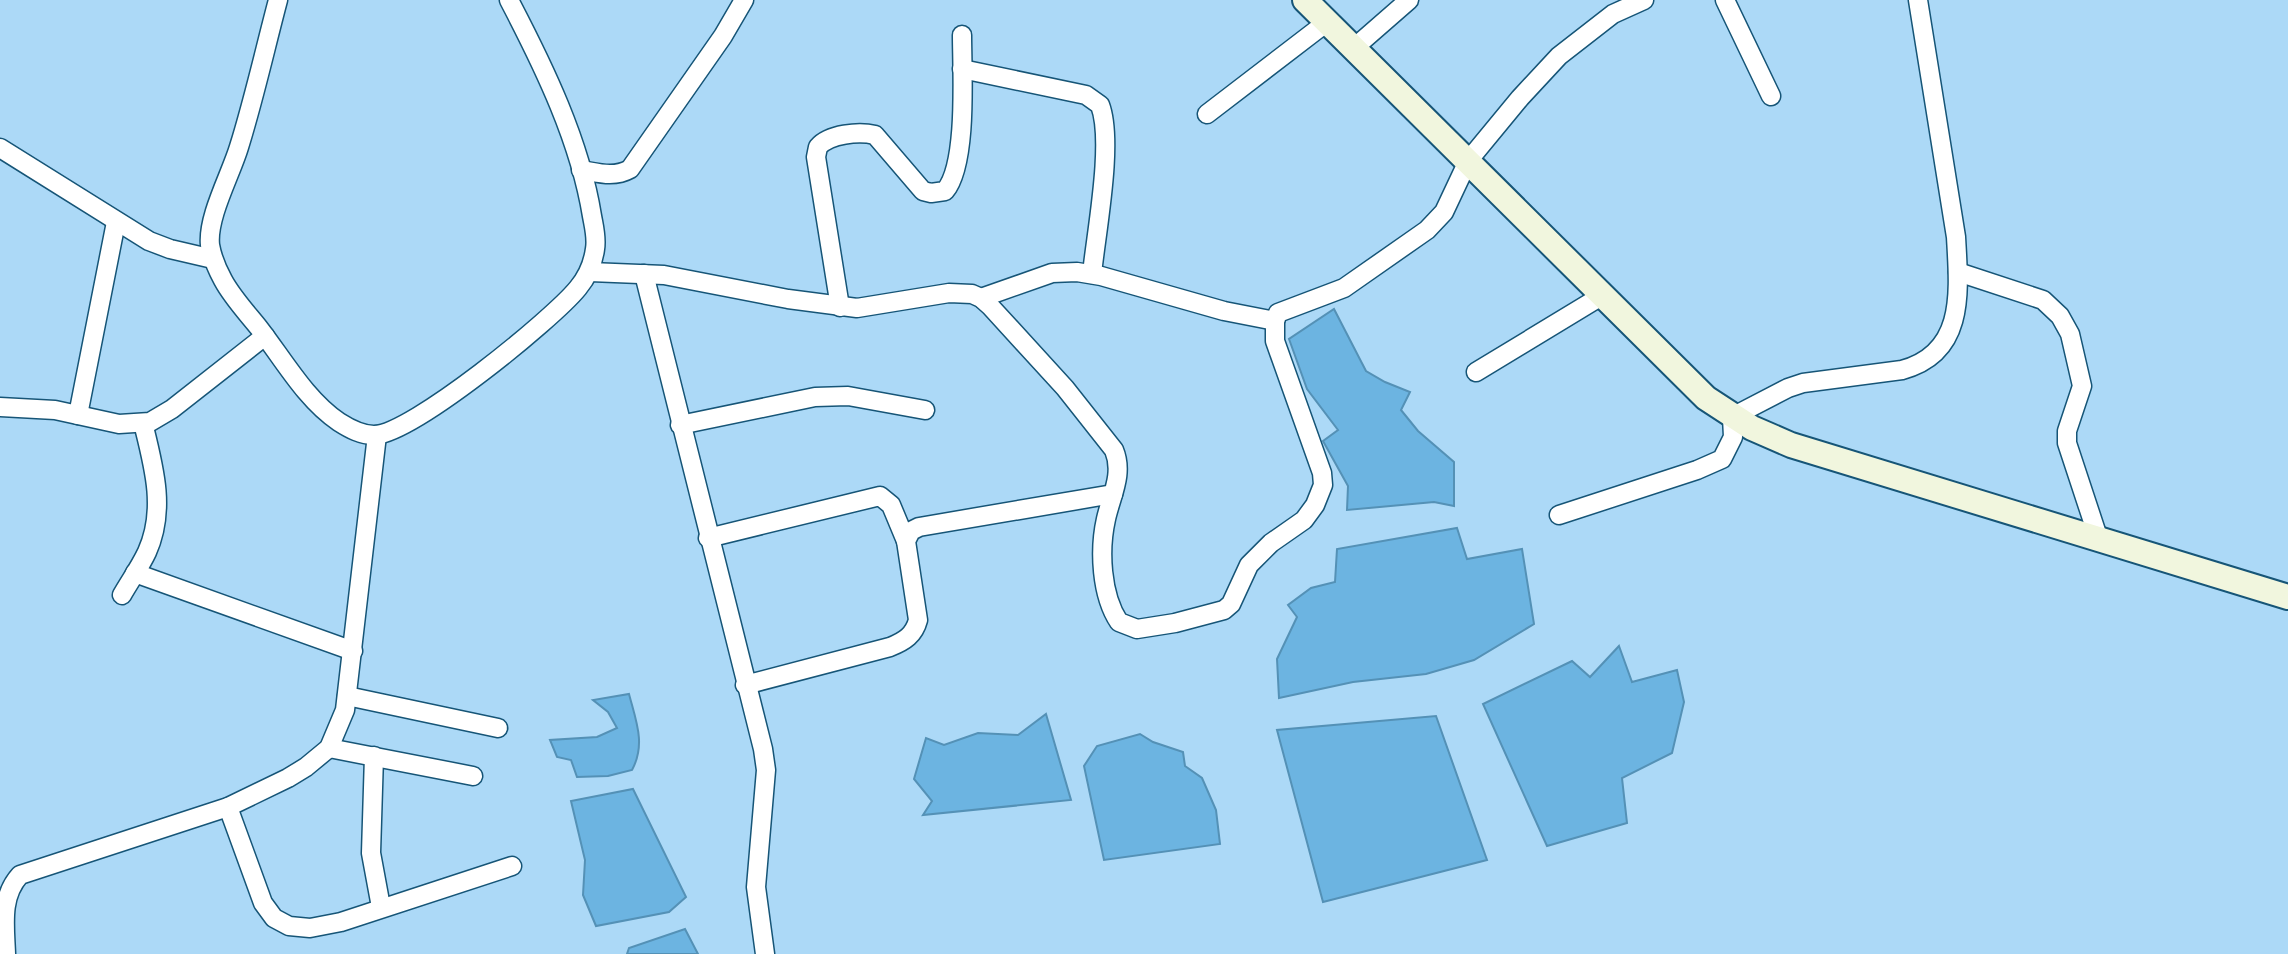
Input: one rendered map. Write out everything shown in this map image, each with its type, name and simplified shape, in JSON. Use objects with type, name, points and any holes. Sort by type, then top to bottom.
[{"type":"street","points":[[278,0],[240,146],[214,220],[210,242],[213,259],[224,283],[316,402],[338,422],[359,433],[377,435],[398,428],[449,398],[554,312],[578,289],[590,272],[596,246],[590,202],[572,139],[509,0]]},
{"type":"street","points":[[581,170],[608,175],[621,174],[630,169],[723,36],[744,0]]},
{"type":"street","points":[[1305,0],[1706,397],[1732,417],[1752,428],[1816,453],[2288,597]]},
{"type":"street","points":[[1354,48],[1409,0]]},
{"type":"street","points":[[590,272],[679,277],[840,307],[864,308],[949,293],[972,294],[981,298],[1015,330],[1108,440],[1117,457],[1119,469],[1104,534],[1103,565],[1109,601],[1119,622],[1137,629],[1215,613],[1231,604],[1249,565],[1271,543],[1310,513],[1323,485],[1318,460],[1275,341],[1275,321],[1278,313],[1356,282],[1427,230],[1444,212],[1468,161],[1559,56],[1613,14],[1644,0]]},
{"type":"street","points":[[1725,0],[1771,96]]},
{"type":"street","points":[[1732,417],[1788,388],[1918,366],[1931,358],[1946,342],[1953,321],[1958,272],[1956,237],[1918,0]]},
{"type":"street","points":[[1207,114],[1327,22]]},
{"type":"street","points":[[840,307],[816,157],[818,147],[830,139],[860,134],[875,135],[923,191],[945,191],[950,186],[959,149],[962,34]]},
{"type":"street","points":[[961,69],[1087,95],[1100,105],[1104,122],[1104,172],[1092,274]]},
{"type":"street","points":[[0,148],[149,241],[213,259]]},
{"type":"street","points":[[78,415],[116,222]]},
{"type":"street","points":[[1958,272],[2043,300],[2050,304],[2065,325],[2082,386],[2067,431],[2067,443],[2098,537]]},
{"type":"street","points":[[981,298],[1052,273],[1092,274],[1224,311],[1275,321]]},
{"type":"street","points":[[644,274],[763,749],[766,770],[756,887],[765,954]]},
{"type":"street","points":[[1476,372],[1603,295]]},
{"type":"street","points":[[0,407],[46,409],[118,424],[144,424],[172,409],[265,336]]},
{"type":"street","points":[[680,425],[815,397],[859,397],[925,410]]},
{"type":"street","points":[[1559,514],[1696,470],[1722,459],[1733,437],[1732,417]]},
{"type":"street","points":[[122,596],[146,552],[157,516],[157,484],[144,424]]},
{"type":"street","points":[[6,954],[6,883],[32,869],[104,849],[228,807],[288,778],[329,748],[345,710],[377,435]]},
{"type":"street","points":[[906,541],[911,531],[926,525],[1113,494]]},
{"type":"street","points":[[708,538],[880,496],[891,505],[906,541],[918,620],[909,638],[890,647],[746,685]]},
{"type":"street","points":[[135,573],[353,651]]},
{"type":"street","points":[[347,696],[498,728]]},
{"type":"street","points":[[329,748],[473,776]]},
{"type":"street","points":[[374,757],[371,853],[381,907]]},
{"type":"street","points":[[228,807],[263,903],[274,918],[289,926],[310,928],[341,922],[512,866]]},
{"type":"water","points":[[1334,309],[1366,371],[1410,392],[1401,410],[1418,431],[1454,462],[1454,506],[1434,502],[1347,510],[1348,486],[1323,441],[1338,430],[1307,389],[1289,339]]},
{"type":"water","points":[[1457,528],[1467,559],[1522,549],[1534,624],[1474,660],[1426,674],[1353,682],[1279,698],[1277,659],[1297,617],[1288,605],[1311,588],[1335,582],[1337,549]]},
{"type":"water","points":[[1619,646],[1632,682],[1677,670],[1684,702],[1672,753],[1622,778],[1627,823],[1547,846],[1483,704],[1572,661],[1590,677]]},
{"type":"water","points":[[629,694],[639,742],[632,770],[608,776],[577,777],[571,760],[557,757],[550,740],[597,737],[617,728],[608,712],[593,700]]},
{"type":"water","points":[[1046,714],[1071,800],[923,815],[932,801],[914,779],[926,738],[944,745],[978,733],[1018,735]]},
{"type":"water","points":[[1436,716],[1487,860],[1323,902],[1277,730]]},
{"type":"water","points":[[1140,734],[1153,742],[1183,752],[1185,766],[1202,778],[1216,810],[1220,844],[1104,860],[1084,766],[1097,746]]},
{"type":"water","points":[[633,789],[686,897],[669,912],[596,926],[583,895],[585,860],[571,801]]},
{"type":"water","points":[[685,929],[698,954],[627,954],[629,948]]}]
